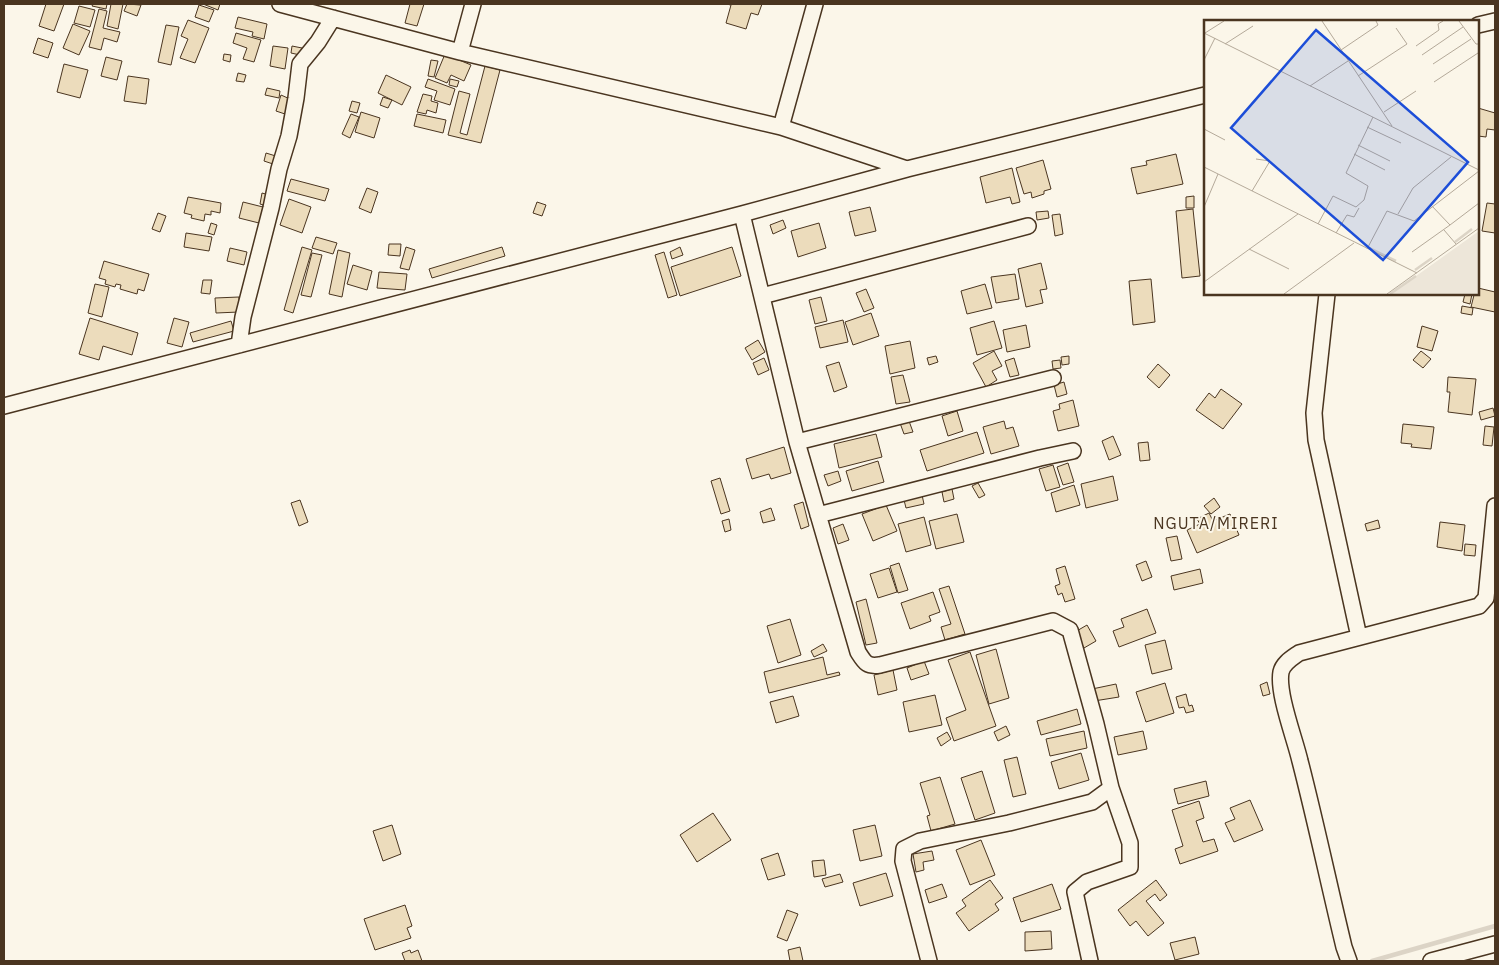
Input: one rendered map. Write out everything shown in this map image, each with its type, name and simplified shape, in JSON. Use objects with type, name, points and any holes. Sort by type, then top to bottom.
[{"type":"street","points":[[280,4],[460,52],[781,127],[907,169]]},
{"type":"street","points":[[460,52],[473,4]]},
{"type":"street","points":[[781,127],[815,4]]},
{"type":"street","points":[[239,344],[243,317],[279,169],[289,136],[300,64],[318,42],[333,18]]},
{"type":"street","points":[[1479,25],[1495,21]]},
{"type":"street","points":[[4,406],[742,214],[907,169],[1204,95]]},
{"type":"street","points":[[742,214],[797,442],[858,652],[864,662],[872,666],[1053,621],[1070,630],[1096,724],[1111,788],[1130,843],[1130,866],[1087,882],[1075,892],[1090,961]]},
{"type":"street","points":[[762,296],[1028,226]]},
{"type":"street","points":[[1327,295],[1314,412],[1316,440],[1359,637]]},
{"type":"street","points":[[797,442],[1053,378]]},
{"type":"street","points":[[818,516],[1073,451]]},
{"type":"street","points":[[1349,961],[1285,705],[1281,685],[1281,671],[1287,662],[1299,653],[1472,609],[1483,603],[1486,598],[1495,506]]},
{"type":"street","points":[[929,961],[903,861],[904,849],[920,841],[1009,823],[1092,802],[1111,788]]},
{"type":"street","points":[[1431,961],[1495,944]]},
{"type":"building","points":[[46,4],[64,4],[54,31],[39,26]]},
{"type":"building","points":[[93,4],[107,4],[106,9],[92,6]]},
{"type":"building","points":[[111,4],[123,4],[118,29],[107,26]]},
{"type":"building","points":[[127,4],[141,5],[137,16],[124,11]]},
{"type":"building","points":[[203,4],[220,4],[218,10]]},
{"type":"building","points":[[410,4],[424,4],[417,26],[405,23]]},
{"type":"building","points":[[726,4],[762,4],[758,15],[751,13],[746,29],[726,23],[731,5]]},
{"type":"building","points":[[199,5],[214,10],[209,22],[195,17]]},
{"type":"building","points":[[79,6],[95,10],[90,27],[74,23]]},
{"type":"building","points":[[99,9],[107,11],[103,28],[120,32],[117,42],[104,38],[101,50],[89,47]]},
{"type":"building","points":[[238,17],[267,24],[264,39],[252,36],[253,32],[235,28]]},
{"type":"building","points":[[188,20],[209,28],[195,63],[180,58],[188,39],[181,36]]},
{"type":"building","points":[[73,24],[90,31],[79,55],[63,48]]},
{"type":"building","points":[[166,25],[179,27],[171,65],[158,62]]},
{"type":"building","points":[[236,33],[261,40],[254,62],[243,59],[247,48],[233,43]]},
{"type":"building","points":[[38,38],[53,43],[48,58],[33,53]]},
{"type":"building","points":[[273,46],[288,48],[285,69],[270,66]]},
{"type":"building","points":[[292,46],[302,48],[300,55],[291,53]]},
{"type":"building","points":[[224,54],[231,55],[230,62],[223,60]]},
{"type":"building","points":[[445,54],[471,65],[464,81],[451,75],[447,83],[435,78]]},
{"type":"building","points":[[106,57],[122,61],[117,80],[101,76]]},
{"type":"building","points":[[431,60],[438,61],[434,77],[428,76]]},
{"type":"building","points":[[64,64],[88,70],[80,98],[57,92]]},
{"type":"building","points":[[485,66],[500,70],[481,143],[448,135],[459,91],[470,94],[460,133],[467,135]]},
{"type":"building","points":[[238,73],[246,75],[244,82],[236,81]]},
{"type":"building","points":[[386,75],[411,87],[402,105],[378,93]]},
{"type":"building","points":[[128,76],[149,79],[146,104],[124,101]]},
{"type":"building","points":[[428,79],[455,89],[450,105],[434,100],[437,91],[425,87]]},
{"type":"building","points":[[450,79],[459,81],[457,87],[449,85]]},
{"type":"building","points":[[267,88],[280,91],[279,98],[265,95]]},
{"type":"building","points":[[423,94],[432,96],[431,101],[438,103],[436,113],[427,110],[426,114],[417,112]]},
{"type":"building","points":[[281,95],[290,99],[285,114],[276,111]]},
{"type":"building","points":[[383,97],[392,100],[388,108],[380,105]]},
{"type":"building","points":[[352,101],[360,103],[357,113],[349,111]]},
{"type":"building","points":[[1479,108],[1495,113],[1495,130],[1487,129],[1486,137],[1479,136]]},
{"type":"building","points":[[361,112],[380,118],[374,138],[355,132]]},
{"type":"building","points":[[351,114],[359,117],[350,138],[342,134]]},
{"type":"building","points":[[417,114],[446,120],[443,133],[414,126]]},
{"type":"building","points":[[266,153],[279,157],[276,165],[264,161]]},
{"type":"building","points":[[1176,154],[1183,184],[1137,194],[1131,168],[1147,165],[1146,161]]},
{"type":"building","points":[[1043,160],[1051,189],[1044,191],[1044,194],[1032,198],[1031,192],[1024,194],[1016,168]]},
{"type":"building","points":[[1012,168],[1020,202],[1012,204],[1010,197],[986,203],[980,177]]},
{"type":"building","points":[[291,179],[329,189],[325,201],[287,191]]},
{"type":"building","points":[[367,188],[378,192],[371,213],[359,208]]},
{"type":"building","points":[[262,193],[269,195],[267,206],[260,204]]},
{"type":"building","points":[[1194,196],[1194,208],[1186,208],[1186,197]]},
{"type":"building","points":[[188,197],[221,203],[220,213],[211,211],[211,215],[205,214],[204,221],[191,218],[192,215],[184,213]]},
{"type":"building","points":[[289,199],[311,207],[302,233],[280,225]]},
{"type":"building","points":[[243,202],[263,207],[259,223],[239,218]]},
{"type":"building","points":[[537,202],[546,205],[542,216],[533,213]]},
{"type":"building","points":[[1487,203],[1495,204],[1495,233],[1482,231]]},
{"type":"building","points":[[870,207],[876,231],[855,236],[849,212]]},
{"type":"building","points":[[1193,209],[1200,276],[1182,278],[1176,211]]},
{"type":"building","points":[[1048,211],[1049,218],[1037,220],[1036,212]]},
{"type":"building","points":[[158,213],[166,216],[160,232],[152,229]]},
{"type":"building","points":[[1060,214],[1063,234],[1055,236],[1052,215]]},
{"type":"building","points":[[783,220],[786,228],[773,234],[770,225]]},
{"type":"building","points":[[211,223],[217,225],[214,235],[208,233]]},
{"type":"building","points":[[819,223],[826,248],[798,257],[791,231]]},
{"type":"building","points":[[186,233],[212,237],[209,251],[184,247]]},
{"type":"building","points":[[316,237],[337,243],[333,254],[312,248]]},
{"type":"building","points":[[389,244],[401,244],[400,256],[388,255]]},
{"type":"building","points":[[302,247],[312,250],[293,313],[284,310]]},
{"type":"building","points":[[406,247],[415,250],[409,270],[400,268]]},
{"type":"building","points":[[502,247],[505,256],[432,278],[429,269]]},
{"type":"building","points":[[680,247],[683,255],[672,259],[670,252]]},
{"type":"building","points":[[732,247],[741,276],[680,296],[671,267]]},
{"type":"building","points":[[230,248],[247,252],[244,265],[227,261]]},
{"type":"building","points":[[338,250],[350,253],[342,297],[329,294]]},
{"type":"building","points":[[664,252],[677,295],[668,298],[655,255]]},
{"type":"building","points":[[312,253],[322,255],[311,297],[301,295]]},
{"type":"building","points":[[104,261],[149,274],[144,291],[138,289],[137,294],[120,289],[121,285],[116,284],[115,287],[105,284],[106,280],[99,278]]},
{"type":"building","points":[[1041,263],[1047,289],[1040,290],[1043,303],[1026,307],[1018,269]]},
{"type":"building","points":[[353,265],[372,271],[367,290],[347,284]]},
{"type":"building","points":[[379,272],[407,274],[405,290],[377,288]]},
{"type":"building","points":[[1015,274],[1019,299],[996,303],[991,277]]},
{"type":"building","points":[[1151,279],[1155,322],[1133,325],[1129,281]]},
{"type":"building","points":[[203,280],[212,280],[210,294],[201,293]]},
{"type":"building","points":[[95,284],[109,287],[102,317],[88,313]]},
{"type":"building","points":[[985,284],[992,308],[967,314],[961,291]]},
{"type":"building","points":[[1479,288],[1495,292],[1495,312],[1471,307],[1474,295],[1479,295]]},
{"type":"building","points":[[866,289],[874,308],[864,312],[856,293]]},
{"type":"building","points":[[1465,295],[1472,295],[1470,304],[1463,302]]},
{"type":"building","points":[[239,297],[239,312],[216,313],[215,298]]},
{"type":"building","points":[[821,297],[827,321],[815,324],[809,300]]},
{"type":"building","points":[[1462,306],[1473,308],[1472,315],[1461,313]]},
{"type":"building","points":[[871,313],[879,336],[853,345],[845,322]]},
{"type":"building","points":[[90,318],[138,333],[132,355],[103,346],[99,360],[79,354]]},
{"type":"building","points":[[174,318],[189,322],[182,347],[167,343]]},
{"type":"building","points":[[843,320],[848,342],[820,348],[815,327]]},
{"type":"building","points":[[231,321],[234,331],[193,342],[190,333]]},
{"type":"building","points":[[994,321],[1002,348],[977,355],[970,328]]},
{"type":"building","points":[[1026,325],[1030,347],[1007,352],[1003,330]]},
{"type":"building","points":[[1422,326],[1438,331],[1432,351],[1417,347]]},
{"type":"building","points":[[758,340],[765,352],[752,360],[745,348]]},
{"type":"building","points":[[910,341],[915,368],[890,374],[885,346]]},
{"type":"building","points":[[994,351],[1002,366],[992,371],[997,380],[986,387],[973,363]]},
{"type":"building","points":[[1421,351],[1431,359],[1423,368],[1413,360]]},
{"type":"building","points":[[936,356],[938,362],[929,365],[927,358]]},
{"type":"building","points":[[1069,356],[1069,364],[1062,365],[1061,357]]},
{"type":"building","points":[[764,358],[769,370],[758,375],[753,363]]},
{"type":"building","points":[[1014,358],[1019,375],[1010,377],[1005,361]]},
{"type":"building","points":[[1060,360],[1061,368],[1053,369],[1052,361]]},
{"type":"building","points":[[839,362],[847,387],[834,392],[826,366]]},
{"type":"building","points":[[1158,364],[1170,375],[1159,388],[1147,377]]},
{"type":"building","points":[[903,375],[910,402],[896,404],[891,377]]},
{"type":"building","points":[[1448,377],[1476,379],[1472,415],[1448,412],[1450,392],[1447,392]]},
{"type":"building","points":[[1064,382],[1067,394],[1057,397],[1054,385]]},
{"type":"building","points":[[1221,389],[1242,404],[1223,429],[1196,410],[1209,393],[1215,398]]},
{"type":"building","points":[[1073,400],[1079,426],[1058,431],[1053,411],[1060,409],[1059,404]]},
{"type":"building","points":[[1493,408],[1495,416],[1481,420],[1479,412]]},
{"type":"building","points":[[957,411],[963,431],[948,436],[942,416]]},
{"type":"building","points":[[909,421],[913,432],[904,434],[900,423]]},
{"type":"building","points":[[1004,421],[1006,429],[1013,427],[1019,446],[991,454],[983,427]]},
{"type":"building","points":[[1403,424],[1434,427],[1431,449],[1411,447],[1412,444],[1401,443]]},
{"type":"building","points":[[1485,426],[1494,427],[1492,446],[1483,445]]},
{"type":"building","points":[[977,432],[984,453],[927,471],[920,450]]},
{"type":"building","points":[[876,434],[882,457],[839,468],[834,444]]},
{"type":"building","points":[[1113,436],[1121,455],[1109,460],[1102,441]]},
{"type":"building","points":[[1148,442],[1150,460],[1140,461],[1138,443]]},
{"type":"building","points":[[784,447],[791,473],[771,479],[769,474],[752,479],[746,459]]},
{"type":"building","points":[[878,461],[884,482],[852,491],[846,471]]},
{"type":"building","points":[[1068,463],[1074,482],[1063,485],[1057,467]]},
{"type":"building","points":[[1053,465],[1060,487],[1046,491],[1039,469]]},
{"type":"building","points":[[838,471],[841,481],[828,486],[824,475]]},
{"type":"building","points":[[1113,476],[1118,500],[1086,508],[1081,484]]},
{"type":"building","points":[[720,478],[730,511],[721,514],[711,481]]},
{"type":"building","points":[[978,483],[985,495],[979,498],[972,486]]},
{"type":"building","points":[[1074,485],[1080,505],[1056,512],[1051,493]]},
{"type":"building","points":[[952,489],[954,499],[944,502],[942,492]]},
{"type":"building","points":[[922,495],[924,504],[906,508],[904,500]]},
{"type":"building","points":[[1214,498],[1220,507],[1211,514],[1204,506]]},
{"type":"building","points":[[300,500],[308,522],[299,526],[291,503]]},
{"type":"building","points":[[803,502],[809,526],[801,529],[794,505]]},
{"type":"building","points":[[886,505],[897,531],[873,541],[862,514]]},
{"type":"building","points":[[771,508],[775,520],[763,523],[760,512]]},
{"type":"building","points":[[1209,513],[1213,521],[1230,514],[1239,535],[1197,553],[1187,530],[1200,524],[1197,519]]},
{"type":"building","points":[[957,514],[964,542],[936,549],[929,521]]},
{"type":"building","points":[[924,517],[931,545],[906,552],[898,524]]},
{"type":"building","points":[[729,519],[731,530],[725,532],[722,521]]},
{"type":"building","points":[[1378,520],[1380,528],[1367,531],[1365,524]]},
{"type":"building","points":[[1440,522],[1465,525],[1462,551],[1437,547]]},
{"type":"building","points":[[843,524],[849,540],[838,544],[833,528]]},
{"type":"building","points":[[1177,536],[1182,559],[1171,561],[1166,538]]},
{"type":"building","points":[[1465,544],[1476,545],[1475,556],[1464,555]]},
{"type":"building","points":[[1146,561],[1152,577],[1142,581],[1136,565]]},
{"type":"building","points":[[899,563],[908,590],[898,593],[890,566]]},
{"type":"building","points":[[1065,566],[1075,599],[1065,602],[1062,593],[1058,595],[1055,586],[1060,584],[1056,569]]},
{"type":"building","points":[[889,568],[897,592],[878,598],[870,574]]},
{"type":"building","points":[[1200,569],[1203,583],[1174,590],[1171,576]]},
{"type":"building","points":[[949,586],[965,634],[945,640],[941,627],[951,624],[939,589]]},
{"type":"building","points":[[933,592],[940,612],[929,616],[931,621],[910,629],[901,603]]},
{"type":"building","points":[[866,599],[877,643],[866,645],[856,602]]},
{"type":"building","points":[[1147,609],[1156,633],[1119,647],[1113,631],[1124,627],[1121,619]]},
{"type":"building","points":[[790,619],[801,655],[778,663],[767,626]]},
{"type":"building","points":[[1087,625],[1096,641],[1084,648],[1075,632]]},
{"type":"building","points":[[1165,640],[1172,669],[1152,674],[1145,645]]},
{"type":"building","points":[[823,644],[827,651],[814,657],[811,651]]},
{"type":"building","points":[[996,649],[1009,698],[989,704],[976,655]]},
{"type":"building","points":[[970,652],[996,726],[954,741],[946,718],[966,710],[948,660]]},
{"type":"building","points":[[823,657],[827,675],[839,672],[840,675],[769,693],[764,672]]},
{"type":"building","points":[[924,661],[929,674],[911,680],[907,668]]},
{"type":"building","points":[[893,670],[897,690],[878,695],[874,675]]},
{"type":"building","points":[[1267,682],[1270,694],[1263,696],[1260,685]]},
{"type":"building","points":[[1165,683],[1174,713],[1146,722],[1136,692]]},
{"type":"building","points":[[1116,684],[1119,697],[1094,701],[1092,689]]},
{"type":"building","points":[[1186,694],[1189,706],[1192,705],[1194,711],[1186,713],[1184,707],[1179,708],[1176,697]]},
{"type":"building","points":[[935,695],[942,725],[909,732],[903,702]]},
{"type":"building","points":[[793,696],[799,716],[776,723],[770,702]]},
{"type":"building","points":[[1077,709],[1081,724],[1041,735],[1037,721]]},
{"type":"building","points":[[1006,726],[1010,735],[998,741],[994,732]]},
{"type":"building","points":[[1084,731],[1087,748],[1050,756],[1046,739]]},
{"type":"building","points":[[1143,731],[1147,749],[1118,755],[1114,737]]},
{"type":"building","points":[[947,732],[951,739],[941,746],[937,738]]},
{"type":"building","points":[[1081,753],[1089,780],[1059,789],[1051,762]]},
{"type":"building","points":[[1017,757],[1026,794],[1013,797],[1004,760]]},
{"type":"building","points":[[982,771],[995,813],[975,820],[961,778]]},
{"type":"building","points":[[940,777],[955,824],[931,831],[927,816],[930,815],[920,783]]},
{"type":"building","points":[[1206,781],[1209,796],[1178,804],[1174,789]]},
{"type":"building","points":[[1250,800],[1263,830],[1234,842],[1225,823],[1235,819],[1230,808]]},
{"type":"building","points":[[1199,801],[1204,818],[1196,821],[1203,842],[1214,839],[1218,851],[1180,864],[1175,849],[1183,846],[1172,810]]},
{"type":"building","points":[[713,813],[731,840],[697,862],[680,835]]},
{"type":"building","points":[[392,825],[401,854],[383,861],[373,831]]},
{"type":"building","points":[[875,825],[882,856],[860,861],[853,830]]},
{"type":"building","points":[[981,840],[995,875],[970,885],[956,850]]},
{"type":"building","points":[[932,851],[934,860],[923,862],[924,870],[916,872],[913,854]]},
{"type":"building","points":[[778,853],[785,875],[768,880],[761,859]]},
{"type":"building","points":[[824,860],[826,875],[814,877],[812,861]]},
{"type":"building","points":[[886,873],[893,896],[860,906],[853,883]]},
{"type":"building","points":[[840,874],[843,882],[825,887],[822,879]]},
{"type":"building","points":[[990,880],[1003,898],[995,904],[999,910],[969,931],[956,913],[966,906],[962,900]]},
{"type":"building","points":[[1156,880],[1167,895],[1160,901],[1155,894],[1146,901],[1164,923],[1148,936],[1136,921],[1130,926],[1118,910]]},
{"type":"building","points":[[942,884],[947,897],[929,903],[925,890]]},
{"type":"building","points":[[1052,884],[1061,909],[1021,922],[1013,898]]},
{"type":"building","points":[[405,905],[412,926],[407,928],[411,938],[375,950],[364,919]]},
{"type":"building","points":[[787,910],[798,914],[787,941],[777,937]]},
{"type":"building","points":[[1051,931],[1052,949],[1025,951],[1025,932]]},
{"type":"building","points":[[1195,937],[1199,954],[1175,960],[1170,943]]},
{"type":"building","points":[[800,947],[803,961],[790,961],[788,950]]},
{"type":"building","points":[[410,950],[411,953],[418,950],[422,961],[405,961],[402,953]]},
{"type":"waterway","points":[[1372,961],[1495,926]]},
{"type":"district","name":"NGUTA/MIRERI","points":[[1216,523]]}]
